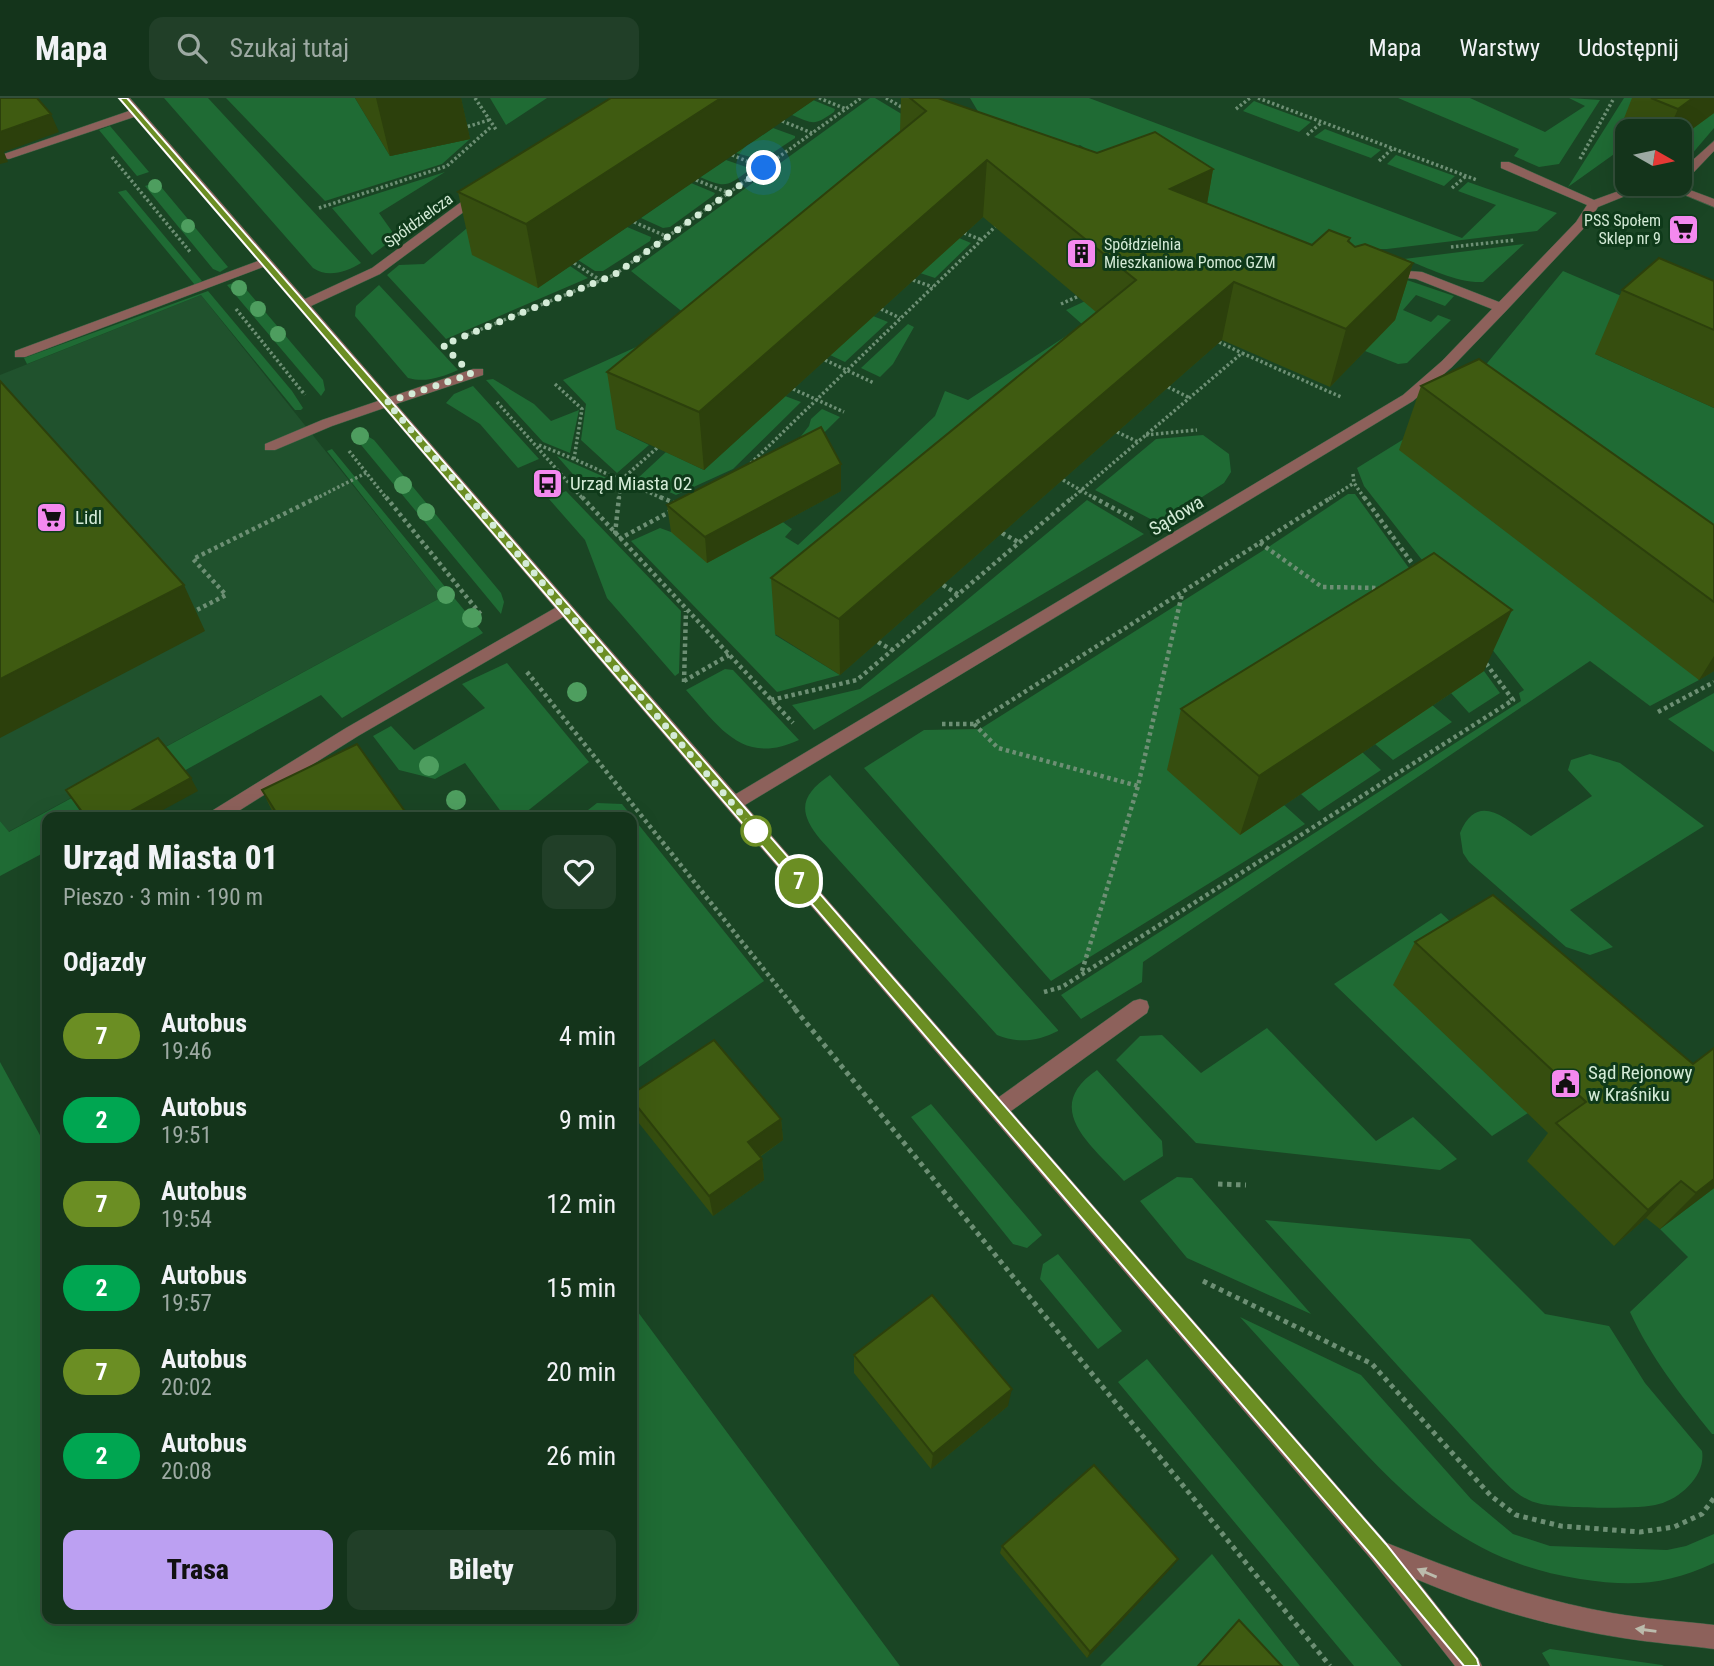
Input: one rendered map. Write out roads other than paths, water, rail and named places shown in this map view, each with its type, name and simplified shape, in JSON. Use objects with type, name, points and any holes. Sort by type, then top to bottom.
[{"type":"street","points":[[124,98],[1379,1551],[1470,1666]]},
{"type":"street","points":[[5,157],[136,112]]},
{"type":"street","points":[[1692,167],[1714,144]]},
{"type":"street","points":[[1505,165],[1594,204],[1616,196]]},
{"type":"street","name":"Spółdzielcza","points":[[303,305],[376,271],[493,185]]},
{"type":"street","points":[[1692,195],[1714,203]]},
{"type":"street","name":"Sądowa","points":[[733,804],[822,753],[1171,540],[1343,440],[1408,398],[1447,364],[1501,308],[1581,223],[1594,204]]},
{"type":"street","points":[[20,354],[265,262]]},
{"type":"street","points":[[1369,275],[1385,272],[1418,275],[1501,308]]},
{"type":"street","points":[[270,447],[327,423],[474,373]]},
{"type":"street","points":[[224,812],[352,732],[565,609]]},
{"type":"street","points":[[997,1110],[1140,1007]]},
{"type":"street","points":[[1379,1551],[1456,1585],[1514,1604],[1615,1626],[1714,1637]]},
{"type":"place","name":"PSS Społem Sklep nr 9","points":[[1684,229]]},
{"type":"place","name":"Spółdzielnia Mieszkaniowa Pomoc GZM","points":[[1081,253]]},
{"type":"place","name":"Urząd Miasta 02","points":[[547,483]]},
{"type":"place","name":"Lidl","points":[[52,517]]},
{"type":"place","name":"Sąd Rejonowy w Kraśniku","points":[[1565,1083]]}]
